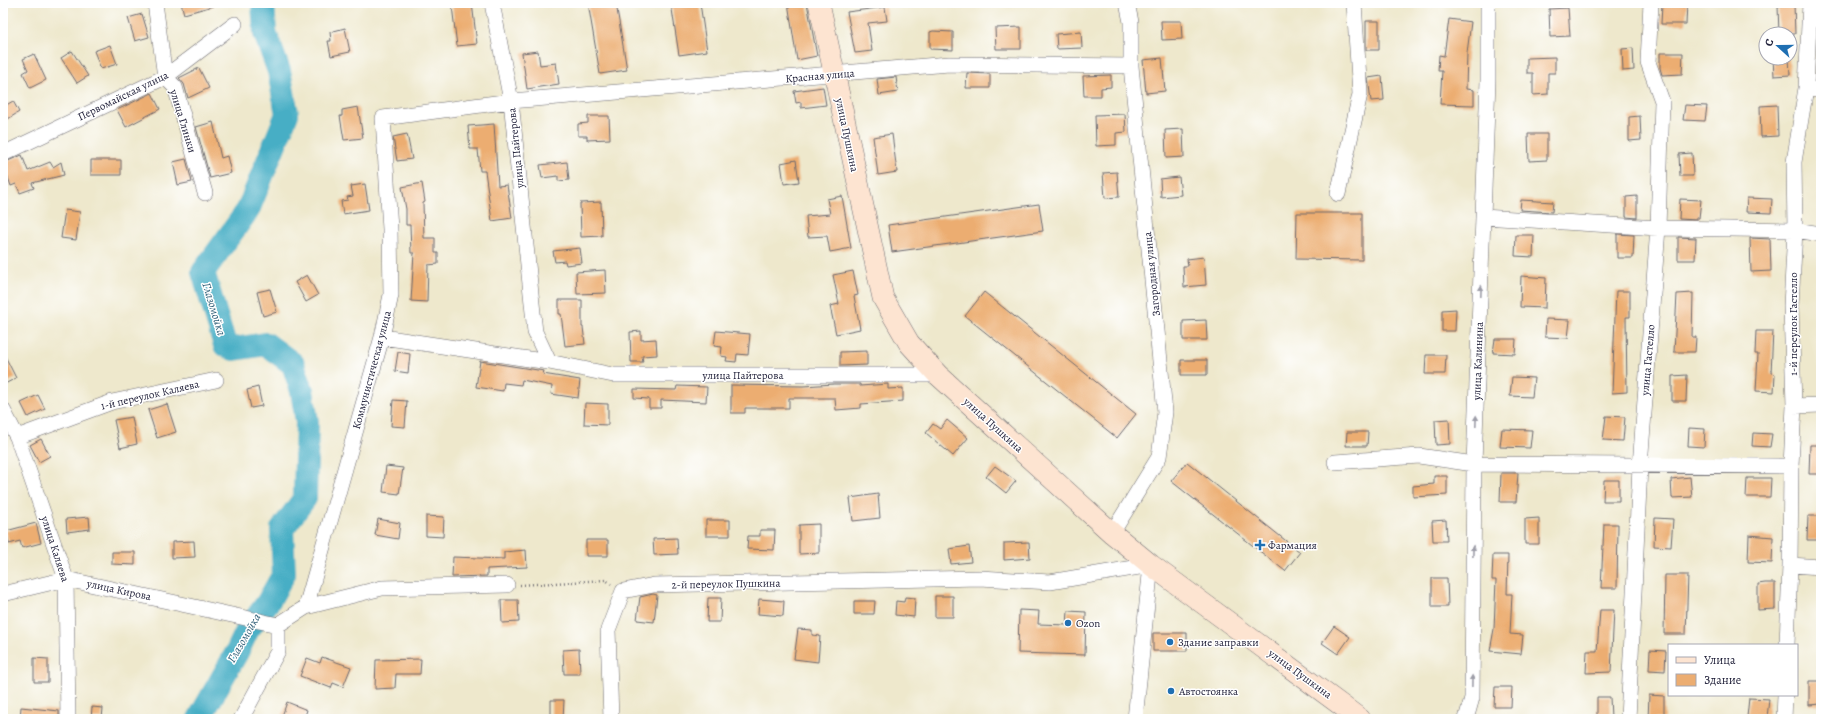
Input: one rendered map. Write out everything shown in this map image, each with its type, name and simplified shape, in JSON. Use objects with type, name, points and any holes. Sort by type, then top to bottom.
[{"type":"main road","name":"улица Пушкина","points":[[819,3],[883,298],[909,343],[938,375],[1112,533],[1151,565],[1360,719]]},
{"type":"street","name":"улица Глинки","points":[[155,3],[165,77],[175,87],[205,193]]},
{"type":"street","name":"улица Пайтерова","points":[[492,3],[511,101],[535,332],[549,362]]},
{"type":"street","name":"Загородная улица","points":[[1112,533],[1159,457],[1165,412],[1131,66],[1131,22],[1127,3]]},
{"type":"street","points":[[1338,194],[1360,94],[1354,3]]},
{"type":"street","name":"улица Калинина","points":[[1466,719],[1472,698],[1474,464],[1488,80],[1488,3]]},
{"type":"street","name":"улица Гастелло","points":[[1628,719],[1640,466],[1658,228],[1662,101],[1648,62],[1651,3]]},
{"type":"street","name":"1-й переулок Гастелло","points":[[1787,644],[1790,565],[1791,466],[1794,406],[1791,306],[1795,230],[1794,162],[1814,89],[1810,3]]},
{"type":"street","name":"Первомайская улица","points":[[3,154],[165,77],[235,24]]},
{"type":"street","name":"Красная улица","points":[[511,101],[834,75],[949,64],[1131,66]]},
{"type":"street","name":"Коммунистическая улица","points":[[306,607],[382,337],[391,295],[390,229],[383,118],[511,101]]},
{"type":"street","points":[[1483,218],[1658,228],[1795,230],[1821,234]]},
{"type":"street","name":"улица Пайтерова","points":[[382,337],[549,362],[612,375],[938,375]]},
{"type":"street","name":"1-й переулок Каляева","points":[[17,437],[112,402],[216,380]]},
{"type":"street","points":[[1794,406],[1821,405]]},
{"type":"street","name":"улица Каляева","points":[[3,410],[17,437],[66,579],[68,719]]},
{"type":"street","points":[[1335,462],[1419,456],[1474,464],[1791,466]]},
{"type":"street","points":[[1135,719],[1151,565]]},
{"type":"street","name":"2-й переулок Пушкина","points":[[623,591],[654,585],[980,578],[1050,582],[1151,565]]},
{"type":"street","points":[[1790,565],[1821,567]]},
{"type":"street","name":"улица Кирова","points":[[3,594],[66,579],[278,625]]},
{"type":"street","points":[[241,719],[278,651],[278,625],[306,607],[382,588],[507,585]]},
{"type":"street","points":[[611,719],[608,630],[623,591]]},
{"type":"street","points":[[1784,719],[1785,696]]},
{"type":"path","points":[[507,585],[606,580],[623,591]]},
{"type":"building","points":[[181,3],[213,3],[213,6],[184,14]]},
{"type":"building","points":[[472,3],[477,44],[457,46],[452,6]]},
{"type":"building","points":[[588,3],[616,3],[627,70],[600,74]]},
{"type":"building","points":[[671,3],[700,3],[707,51],[679,55]]},
{"type":"building","points":[[788,3],[807,3],[817,56],[797,60]]},
{"type":"building","points":[[1662,3],[1687,3],[1686,24],[1661,24]]},
{"type":"building","points":[[1794,4],[1795,26],[1779,26],[1778,6]]},
{"type":"building","points":[[885,7],[887,21],[868,23],[872,51],[855,53],[847,12]]},
{"type":"building","points":[[1568,8],[1570,36],[1550,37],[1549,9]]},
{"type":"building","points":[[142,14],[149,37],[135,41],[128,18]]},
{"type":"building","points":[[1449,19],[1471,22],[1467,53],[1466,89],[1474,90],[1474,105],[1440,104],[1442,71],[1438,71],[1439,55],[1444,56]]},
{"type":"building","points":[[1161,21],[1181,21],[1182,39],[1162,40]]},
{"type":"building","points":[[1366,21],[1379,21],[1379,50],[1366,50]]},
{"type":"building","points":[[1021,27],[1021,49],[996,49],[995,28]]},
{"type":"building","points":[[345,28],[350,52],[331,56],[328,41],[331,41],[330,32]]},
{"type":"building","points":[[930,32],[953,32],[953,50],[930,49]]},
{"type":"building","points":[[1081,32],[1082,48],[1057,49],[1056,34]]},
{"type":"building","points":[[110,45],[117,64],[101,69],[94,51]]},
{"type":"building","points":[[1633,48],[1634,70],[1623,71],[1622,49]]},
{"type":"building","points":[[72,51],[88,76],[77,83],[61,58]]},
{"type":"building","points":[[538,51],[540,65],[556,63],[559,84],[527,89],[522,53]]},
{"type":"building","points":[[1660,53],[1683,53],[1682,74],[1662,75],[1660,68]]},
{"type":"building","points":[[34,54],[46,80],[30,88],[23,73],[28,70],[23,59]]},
{"type":"building","points":[[1555,57],[1555,73],[1548,73],[1548,94],[1533,95],[1533,73],[1527,73],[1527,58]]},
{"type":"building","points":[[1162,58],[1165,91],[1146,93],[1143,60]]},
{"type":"building","points":[[1773,66],[1789,66],[1790,75],[1774,76]]},
{"type":"building","points":[[199,68],[209,88],[188,98],[184,84],[179,78]]},
{"type":"building","points":[[967,73],[990,74],[990,88],[966,88]]},
{"type":"building","points":[[1111,75],[1111,87],[1101,88],[1101,96],[1084,96],[1083,76]]},
{"type":"building","points":[[1382,76],[1384,100],[1371,101],[1368,78]]},
{"type":"building","points":[[896,77],[898,92],[879,95],[877,79]]},
{"type":"building","points":[[823,87],[826,105],[801,108],[801,102],[796,103],[794,91]]},
{"type":"building","points":[[152,93],[160,109],[126,127],[117,110]]},
{"type":"building","points":[[13,101],[19,112],[3,122],[3,107]]},
{"type":"building","points":[[1685,105],[1707,106],[1705,121],[1683,120]]},
{"type":"building","points":[[1777,105],[1778,136],[1761,137],[1760,106]]},
{"type":"building","points":[[358,107],[363,138],[344,140],[340,116],[342,116],[342,110]]},
{"type":"building","points":[[1125,114],[1126,132],[1116,133],[1116,145],[1096,146],[1095,115]]},
{"type":"building","points":[[588,116],[609,116],[610,139],[587,140],[587,136],[578,136],[578,124],[588,123]]},
{"type":"building","points":[[1640,116],[1641,140],[1629,141],[1629,117]]},
{"type":"building","points":[[213,122],[221,158],[227,156],[231,173],[210,178],[196,127]]},
{"type":"building","points":[[494,124],[498,186],[507,185],[512,218],[492,221],[485,171],[480,171],[478,149],[470,149],[468,126]]},
{"type":"building","points":[[1183,129],[1184,157],[1166,158],[1165,130]]},
{"type":"building","points":[[407,134],[412,159],[397,161],[393,137]]},
{"type":"building","points":[[892,134],[897,172],[878,175],[873,137]]},
{"type":"building","points":[[1528,134],[1547,134],[1547,160],[1529,161]]},
{"type":"building","points":[[1692,153],[1693,176],[1680,176],[1679,154]]},
{"type":"building","points":[[22,155],[28,171],[50,162],[53,167],[61,162],[64,175],[32,183],[34,188],[20,193],[16,184],[11,186],[3,163]]},
{"type":"building","points":[[186,159],[192,182],[178,185],[173,162]]},
{"type":"building","points":[[91,160],[121,160],[121,175],[91,175]]},
{"type":"building","points":[[796,160],[799,182],[784,184],[781,163]]},
{"type":"building","points":[[567,162],[569,180],[558,181],[558,176],[542,178],[540,165]]},
{"type":"building","points":[[1117,172],[1119,197],[1105,198],[1103,173]]},
{"type":"building","points":[[1179,177],[1181,195],[1161,197],[1160,179]]},
{"type":"building","points":[[422,183],[425,202],[423,203],[424,238],[435,238],[435,253],[438,253],[438,264],[428,265],[427,302],[411,301],[414,253],[411,253],[410,225],[406,225],[406,209],[402,187]]},
{"type":"building","points":[[365,184],[369,210],[343,214],[341,201],[348,200],[347,197],[353,196],[351,186]]},
{"type":"building","points":[[842,196],[851,248],[830,252],[827,236],[808,237],[806,216],[830,214],[827,199]]},
{"type":"building","points":[[1637,196],[1637,218],[1626,217],[1626,197]]},
{"type":"building","points":[[1747,198],[1772,199],[1771,213],[1746,212]]},
{"type":"building","points":[[1680,199],[1701,200],[1699,218],[1697,218],[1697,220],[1679,219]]},
{"type":"building","points":[[1521,200],[1553,202],[1552,212],[1520,210]]},
{"type":"building","points":[[601,202],[602,236],[581,237],[580,203]]},
{"type":"building","points":[[1039,204],[1043,231],[892,252],[888,225]]},
{"type":"building","points":[[65,210],[80,212],[76,240],[61,238]]},
{"type":"building","points":[[1297,213],[1362,213],[1362,260],[1296,259]]},
{"type":"building","points":[[1617,234],[1634,235],[1633,258],[1617,258]]},
{"type":"building","points":[[1516,235],[1534,235],[1533,257],[1515,256]]},
{"type":"building","points":[[1678,237],[1696,238],[1695,260],[1678,260]]},
{"type":"building","points":[[1750,238],[1770,239],[1771,271],[1751,272]]},
{"type":"building","points":[[580,248],[582,263],[566,265],[565,261],[555,262],[553,251]]},
{"type":"building","points":[[1204,257],[1206,285],[1184,287],[1183,266],[1188,266],[1187,259]]},
{"type":"building","points":[[605,270],[606,293],[577,294],[576,272]]},
{"type":"building","points":[[853,271],[858,295],[854,296],[860,329],[836,334],[830,306],[839,304],[833,275]]},
{"type":"building","points":[[307,275],[318,295],[306,302],[295,282]]},
{"type":"building","points":[[1521,276],[1546,278],[1545,308],[1520,307]]},
{"type":"building","points":[[270,289],[277,312],[263,316],[257,292]]},
{"type":"building","points":[[1616,291],[1630,291],[1630,317],[1626,317],[1627,392],[1612,393]]},
{"type":"building","points":[[984,292],[1136,414],[1117,438],[965,316]]},
{"type":"building","points":[[1693,293],[1692,337],[1696,337],[1695,352],[1674,352],[1677,294]]},
{"type":"building","points":[[559,300],[582,300],[582,327],[585,344],[565,346],[561,314],[559,314]]},
{"type":"building","points":[[1456,309],[1455,331],[1442,331],[1442,310]]},
{"type":"building","points":[[1546,319],[1570,320],[1568,338],[1545,337]]},
{"type":"building","points":[[1206,320],[1207,340],[1183,340],[1183,321]]},
{"type":"building","points":[[641,331],[641,340],[656,339],[657,355],[642,356],[643,362],[631,362],[630,332]]},
{"type":"building","points":[[716,331],[750,334],[748,355],[737,354],[736,362],[726,361],[727,357],[721,356],[722,347],[714,346]]},
{"type":"building","points":[[1756,331],[1773,331],[1771,373],[1775,374],[1774,392],[1756,391],[1758,354],[1755,354]]},
{"type":"building","points":[[1495,339],[1516,339],[1515,354],[1493,353]]},
{"type":"building","points":[[867,351],[867,365],[840,366],[840,352]]},
{"type":"building","points":[[3,352],[16,378],[3,385]]},
{"type":"building","points":[[398,352],[410,354],[408,373],[395,371]]},
{"type":"building","points":[[1426,355],[1446,355],[1445,374],[1425,374]]},
{"type":"building","points":[[1181,360],[1207,360],[1207,375],[1181,375]]},
{"type":"building","points":[[480,361],[544,371],[543,374],[580,380],[578,398],[551,394],[552,386],[522,380],[521,385],[504,383],[503,391],[476,387]]},
{"type":"building","points":[[1687,375],[1686,401],[1672,401],[1672,376]]},
{"type":"building","points":[[1512,377],[1534,378],[1532,397],[1510,396]]},
{"type":"building","points":[[860,384],[860,386],[888,384],[888,389],[903,388],[903,401],[861,404],[861,408],[836,410],[835,398],[789,398],[789,408],[745,408],[745,413],[731,413],[731,385],[803,386]]},
{"type":"building","points":[[677,386],[707,387],[706,402],[661,400],[661,408],[649,408],[649,399],[634,398],[634,389],[676,390]]},
{"type":"building","points":[[258,387],[262,406],[251,408],[247,390]]},
{"type":"building","points":[[38,395],[45,409],[28,417],[21,403]]},
{"type":"building","points":[[393,400],[407,401],[405,427],[391,426]]},
{"type":"building","points":[[585,403],[608,404],[608,425],[584,424]]},
{"type":"building","points":[[167,404],[176,432],[157,438],[148,410]]},
{"type":"building","points":[[1606,416],[1625,417],[1623,441],[1603,440]]},
{"type":"building","points":[[132,417],[137,444],[120,448],[114,420]]},
{"type":"building","points":[[1449,419],[1450,444],[1436,445],[1435,420]]},
{"type":"building","points":[[947,420],[968,438],[953,456],[926,433],[933,424],[940,429]]},
{"type":"building","points":[[1689,428],[1705,429],[1704,447],[1688,446]]},
{"type":"building","points":[[1502,429],[1532,430],[1530,448],[1500,447]]},
{"type":"building","points":[[1347,432],[1368,432],[1367,446],[1346,446]]},
{"type":"building","points":[[1753,433],[1772,434],[1770,447],[1752,446]]},
{"type":"building","points":[[41,439],[50,456],[39,462],[30,445]]},
{"type":"building","points":[[1810,445],[1821,445],[1821,474],[1809,474]]},
{"type":"building","points":[[1187,462],[1300,552],[1285,571],[1171,481]]},
{"type":"building","points":[[386,466],[403,468],[399,494],[383,492]]},
{"type":"building","points":[[995,466],[1016,481],[1006,493],[986,477]]},
{"type":"building","points":[[1501,473],[1518,473],[1516,502],[1500,502]]},
{"type":"building","points":[[1434,476],[1447,476],[1447,495],[1413,497],[1413,486],[1434,484]]},
{"type":"building","points":[[1690,477],[1692,497],[1672,498],[1671,479]]},
{"type":"building","points":[[1747,478],[1771,478],[1770,497],[1746,497]]},
{"type":"building","points":[[1604,480],[1619,480],[1619,501],[1603,501]]},
{"type":"building","points":[[878,494],[880,518],[853,521],[850,498]]},
{"type":"building","points":[[426,516],[444,517],[443,537],[426,536]]},
{"type":"building","points":[[1808,516],[1821,516],[1821,540],[1807,540]]},
{"type":"building","points":[[89,517],[90,529],[67,532],[66,519]]},
{"type":"building","points":[[1539,518],[1539,544],[1525,544],[1525,519]]},
{"type":"building","points":[[1655,518],[1673,519],[1671,547],[1654,546]]},
{"type":"building","points":[[378,519],[400,523],[398,539],[375,535]]},
{"type":"building","points":[[706,520],[730,520],[730,536],[706,536]]},
{"type":"building","points":[[1446,520],[1447,541],[1433,541],[1432,521]]},
{"type":"building","points":[[36,523],[41,543],[22,548],[20,541],[9,544],[6,531]]},
{"type":"building","points":[[819,524],[819,553],[799,554],[799,525]]},
{"type":"building","points":[[1604,524],[1618,524],[1617,588],[1601,588]]},
{"type":"building","points":[[760,530],[775,530],[774,550],[747,549],[748,536],[760,536]]},
{"type":"building","points":[[1749,535],[1773,537],[1772,563],[1748,562]]},
{"type":"building","points":[[677,538],[678,554],[654,555],[653,539]]},
{"type":"building","points":[[586,540],[608,540],[608,556],[586,556]]},
{"type":"building","points":[[194,541],[195,557],[172,558],[172,542]]},
{"type":"building","points":[[1029,542],[1030,558],[1004,560],[1004,543]]},
{"type":"building","points":[[969,546],[971,562],[951,564],[949,549]]},
{"type":"building","points":[[526,550],[527,567],[487,569],[487,576],[452,577],[453,557],[504,559],[504,552]]},
{"type":"building","points":[[112,552],[135,552],[135,565],[112,564]]},
{"type":"building","points":[[1493,555],[1508,555],[1507,594],[1512,594],[1510,634],[1523,635],[1521,654],[1490,651],[1494,629],[1496,580],[1492,580]]},
{"type":"building","points":[[1665,575],[1688,575],[1686,634],[1664,634]]},
{"type":"building","points":[[1432,578],[1447,578],[1448,607],[1432,607]]},
{"type":"building","points":[[1775,583],[1775,609],[1758,610],[1758,584]]},
{"type":"building","points":[[653,594],[657,595],[654,622],[637,620],[640,597]]},
{"type":"building","points":[[935,596],[953,596],[953,617],[935,617]]},
{"type":"building","points":[[905,597],[915,598],[914,617],[895,615],[896,601],[904,602]]},
{"type":"building","points":[[708,598],[721,598],[720,622],[707,622]]},
{"type":"building","points":[[759,599],[784,601],[783,616],[758,614]]},
{"type":"building","points":[[501,600],[518,600],[519,622],[502,623]]},
{"type":"building","points":[[854,601],[875,601],[874,614],[854,614]]},
{"type":"building","points":[[1019,610],[1039,611],[1038,624],[1067,625],[1068,611],[1086,612],[1085,655],[1018,653]]},
{"type":"building","points":[[1600,610],[1614,610],[1611,672],[1586,673],[1587,651],[1597,651]]},
{"type":"building","points":[[1334,626],[1350,637],[1338,654],[1322,643]]},
{"type":"building","points":[[798,629],[812,630],[812,635],[820,636],[818,662],[794,659]]},
{"type":"building","name":"Здание заправки","points":[[1153,633],[1187,633],[1187,651],[1153,651]]},
{"type":"building","points":[[579,649],[580,674],[564,674],[563,650]]},
{"type":"building","points":[[1650,650],[1666,651],[1665,671],[1649,670]]},
{"type":"building","points":[[322,657],[351,667],[343,687],[333,683],[331,688],[300,676],[307,658],[320,663]]},
{"type":"building","points":[[34,658],[48,659],[48,682],[34,682]]},
{"type":"building","points":[[421,659],[420,674],[396,674],[395,688],[375,689],[376,660]]},
{"type":"building","points":[[1809,681],[1821,681],[1821,704],[1809,705]]},
{"type":"building","points":[[1495,687],[1512,687],[1511,707],[1494,707]]},
{"type":"building","points":[[1649,695],[1664,696],[1664,719],[1648,719]]},
{"type":"building","points":[[1597,697],[1610,697],[1611,718],[1597,719]]},
{"type":"building","points":[[1749,698],[1769,699],[1767,718],[1747,717]]},
{"type":"building","points":[[551,700],[564,700],[563,719],[551,719]]},
{"type":"building","points":[[287,702],[307,710],[304,719],[281,719]]},
{"type":"building","points":[[21,707],[59,711],[59,719],[20,719]]},
{"type":"building","points":[[92,707],[103,708],[102,719],[91,719]]},
{"type":"waterway","name":"Глазомойка","points":[[199,719],[237,652],[247,631],[268,602],[284,574],[282,529],[305,498],[307,422],[302,391],[293,364],[266,344],[234,349],[225,345],[203,272],[248,210],[287,114],[279,71],[265,33],[263,3]]},
{"type":"place","name":"Фармация","points":[[1260,545]]},
{"type":"place","name":"Ozon","points":[[1068,623]]},
{"type":"place","name":"Здание заправки","points":[[1170,642]]},
{"type":"place","name":"Автостоянка","points":[[1171,691]]}]
